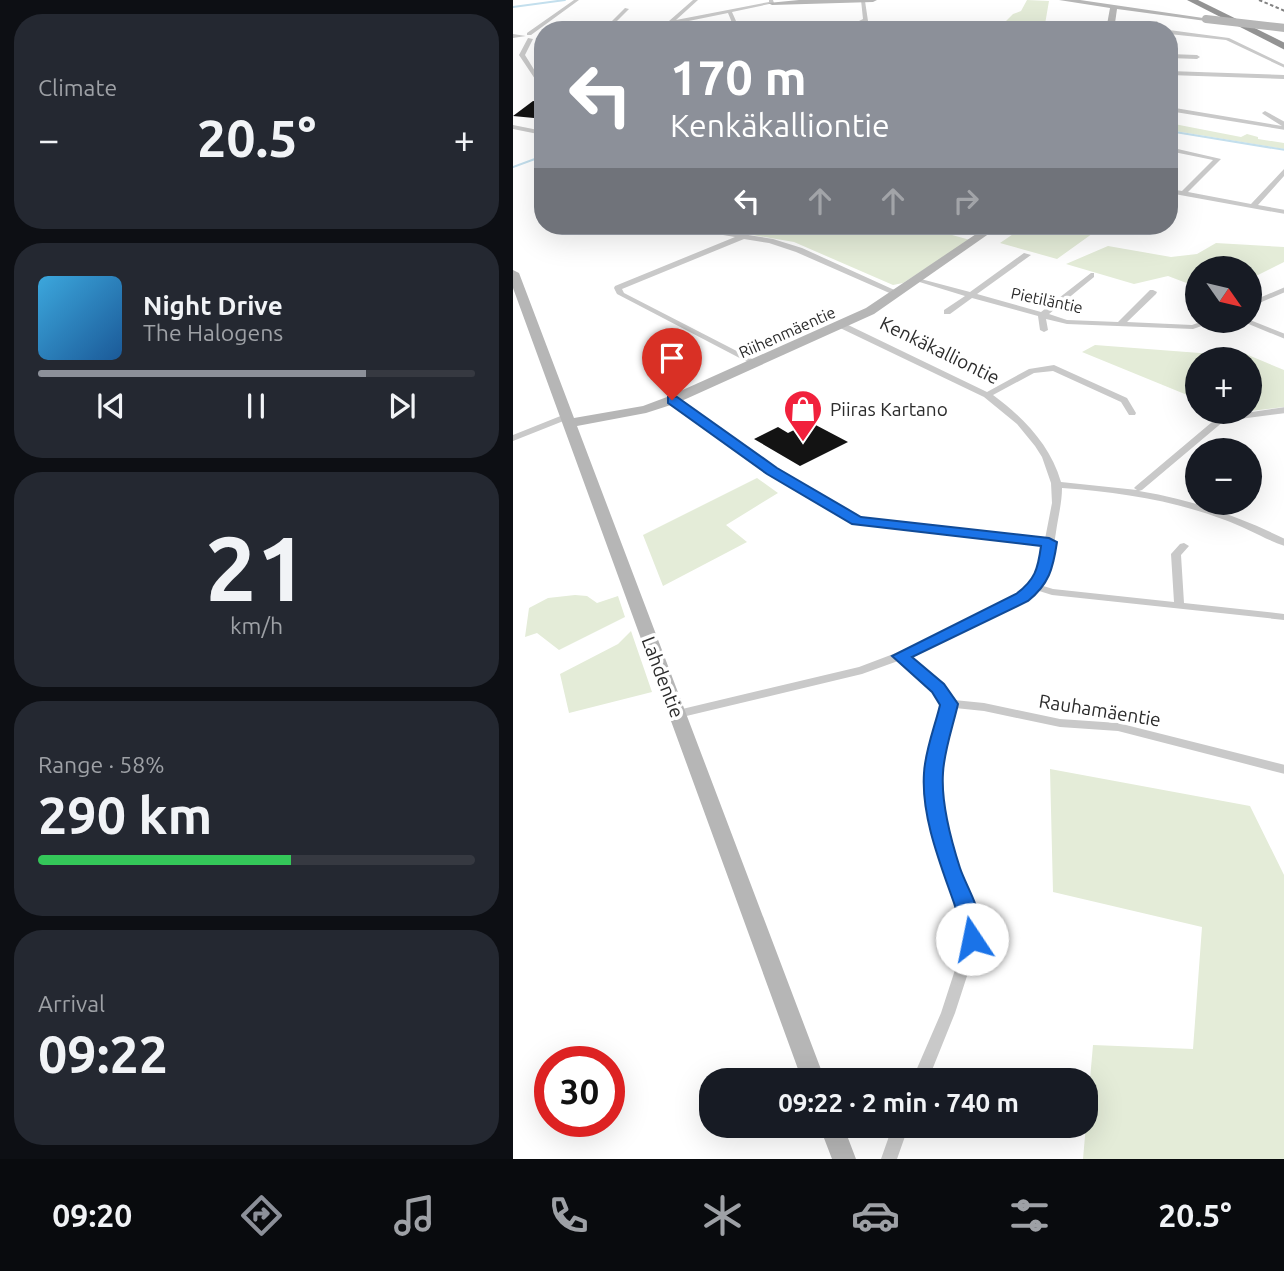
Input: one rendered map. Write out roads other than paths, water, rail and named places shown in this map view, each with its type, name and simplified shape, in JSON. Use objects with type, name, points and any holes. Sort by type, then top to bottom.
[{"type":"highway","points":[[1191,0],[1284,47]]},
{"type":"highway","points":[[1210,0],[1284,37]]},
{"type":"main road","points":[[771,1],[873,0]]},
{"type":"main road","points":[[1063,0],[1284,28]]},
{"type":"main road","points":[[1110,21],[1111,10],[1114,7]]},
{"type":"main road","name":"Riihenmäentie","points":[[569,419],[646,409],[756,363],[841,325],[897,293],[982,235]]},
{"type":"main road","name":"Lahdentie","points":[[513,273],[810,1068]]},
{"type":"main road","points":[[836,1138],[844,1159]]},
{"type":"street","points":[[548,21],[558,11],[577,0]]},
{"type":"street","points":[[671,21],[696,0]]},
{"type":"street","points":[[675,21],[771,1]]},
{"type":"street","points":[[863,1],[866,20],[864,21]]},
{"type":"street","points":[[614,21],[627,9]]},
{"type":"street","points":[[729,10],[734,21]]},
{"type":"street","points":[[1178,33],[1227,39],[1284,66]]},
{"type":"street","points":[[526,37],[522,55],[534,75]]},
{"type":"street","points":[[513,38],[534,38]]},
{"type":"street","points":[[1178,56],[1197,57]]},
{"type":"street","points":[[1178,73],[1284,77]]},
{"type":"street","points":[[1178,110],[1284,127]]},
{"type":"street","points":[[1265,113],[1284,127]]},
{"type":"street","points":[[513,127],[534,131]]},
{"type":"street","points":[[1178,151],[1218,159],[1184,193]]},
{"type":"street","points":[[1253,206],[1284,170]]},
{"type":"street","points":[[1178,192],[1284,212]]},
{"type":"street","points":[[739,235],[799,250],[897,293]]},
{"type":"street","points":[[745,236],[618,288],[621,294],[756,363]]},
{"type":"street","points":[[947,312],[1027,255]]},
{"type":"street","points":[[1044,330],[1041,316],[1091,275]]},
{"type":"street","name":"Pietiläntie","points":[[917,280],[1067,322],[1185,327]]},
{"type":"street","points":[[1262,299],[1284,289]]},
{"type":"street","points":[[1120,324],[1153,292]]},
{"type":"street","name":"Kenkäkalliontie","points":[[841,325],[987,395],[1027,430],[1044,456],[1057,485]]},
{"type":"street","points":[[1262,328],[1284,337]]},
{"type":"street","points":[[987,395],[1032,371],[1054,368],[1124,400],[1132,413]]},
{"type":"street","points":[[672,400],[762,465],[857,521],[1049,542]]},
{"type":"street","points":[[1139,488],[1221,419],[1284,410]]},
{"type":"street","points":[[513,438],[569,419]]},
{"type":"street","points":[[678,714],[862,670],[900,656],[1022,598],[1036,587],[1045,572],[1057,485],[1109,487],[1177,502],[1223,514],[1282,539]]},
{"type":"street","points":[[1179,604],[1176,554],[1184,546]]},
{"type":"street","points":[[1036,587],[1052,592],[1284,617]]},
{"type":"street","points":[[900,656],[938,688],[949,704],[933,771],[934,794],[950,868],[966,906],[972,939],[949,1013],[925,1068]]},
{"type":"street","name":"Rauhamäentie","points":[[949,704],[984,707],[1060,723],[1118,727],[1284,770]]},
{"type":"street","points":[[887,1158],[895,1138]]},
{"type":"waterway","points":[[513,7],[565,0]]},
{"type":"waterway","points":[[1178,132],[1285,150]]},
{"type":"waterway","points":[[513,167],[534,159]]},
{"type":"railway","points":[[1259,0],[1285,11]]},
{"type":"place","name":"Piiras Kartano","points":[[803,443]]}]
